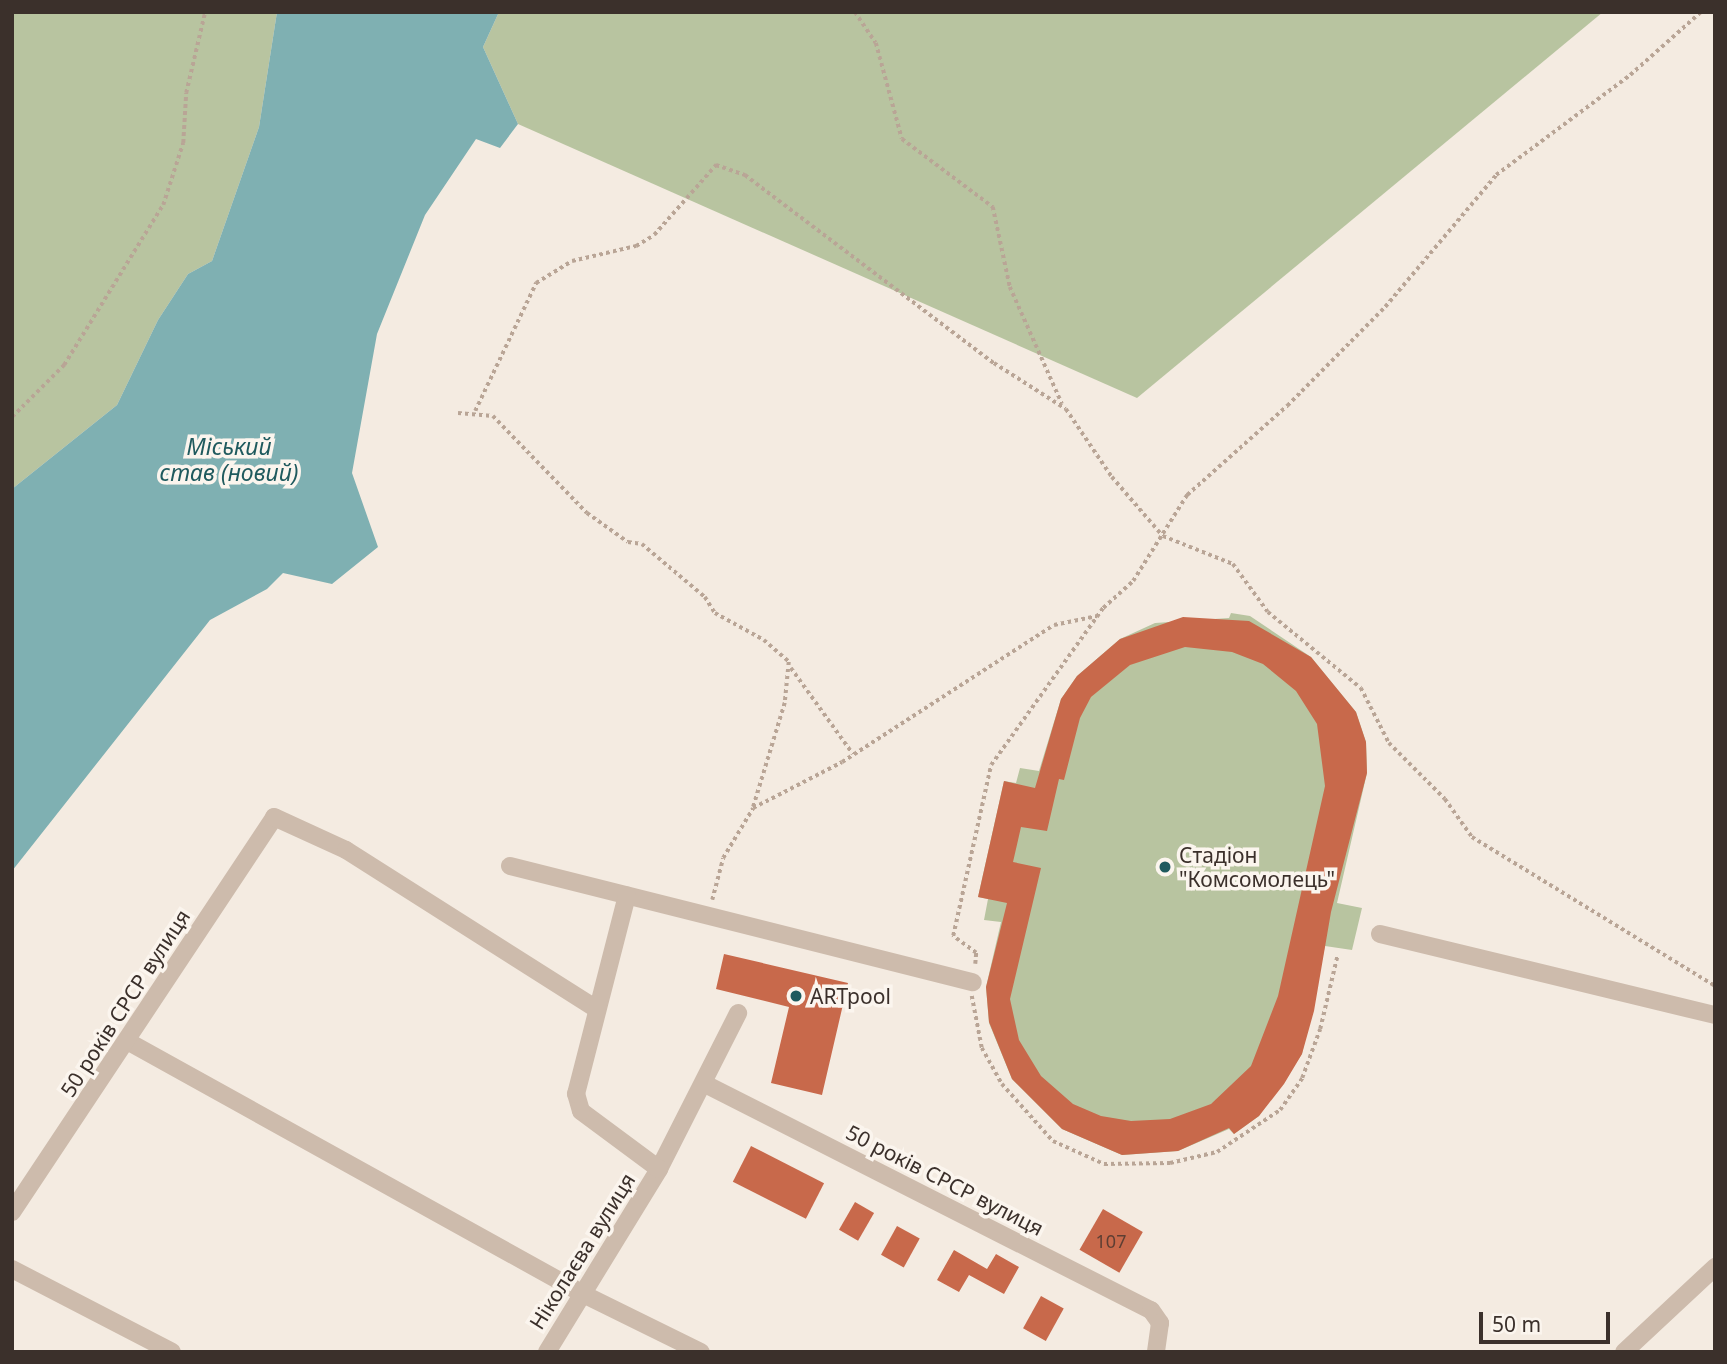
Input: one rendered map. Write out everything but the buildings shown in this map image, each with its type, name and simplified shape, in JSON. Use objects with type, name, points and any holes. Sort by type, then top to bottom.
[{"type":"street","name":"50 років СРСР вулиця","points":[[12,1212],[128,1041],[274,817],[346,850],[597,1009]]},
{"type":"street","points":[[510,866],[973,982]]},
{"type":"street","points":[[597,1009],[627,895]]},
{"type":"street","points":[[1380,934],[1715,1015]]},
{"type":"street","name":"Ніколаєва вулиця","points":[[547,1352],[585,1295],[659,1169],[577,1105],[578,1079],[597,1009]]},
{"type":"street","points":[[659,1169],[705,1084],[738,1013]]},
{"type":"street","points":[[128,1041],[585,1295],[701,1352]]},
{"type":"street","name":"50 років СРСР вулиця","points":[[705,1084],[1151,1310],[1160,1323],[1156,1352]]},
{"type":"street","points":[[12,1269],[172,1352]]},
{"type":"street","points":[[1624,1352],[1714,1270]]},
{"type":"path","points":[[12,417],[64,365],[163,205],[183,143],[186,93],[205,12]]},
{"type":"path","points":[[855,12],[876,43],[902,139],[993,207],[1010,287],[1066,409],[1112,477],[1163,536],[1233,564],[1268,612],[1361,688],[1389,743],[1446,799],[1472,837],[1715,986]]},
{"type":"path","points":[[1337,957],[1311,1054],[1280,1110],[1217,1152],[1136,1166],[1104,1164],[1053,1141],[1031,1122],[982,1048],[971,1001],[976,953],[953,936],[991,765],[1097,616],[1133,581],[1187,495],[1287,407],[1385,307],[1496,175],[1620,83],[1701,12]]},
{"type":"path","points":[[475,411],[536,283],[572,261],[636,246],[654,235],[716,165],[745,175],[994,363],[1066,409]]},
{"type":"path","points":[[458,413],[475,411],[503,424],[587,513],[628,542],[642,544],[705,597],[715,612],[764,640],[790,668],[853,754]]},
{"type":"path","points":[[753,808],[853,754],[1054,625],[1097,616]]},
{"type":"path","points":[[709,916],[723,859],[753,808],[790,668]]},
{"type":"green space","points":[[12,12],[277,12],[259,127],[212,261],[188,274],[158,320],[117,405],[12,489]]},
{"type":"green space","points":[[499,12],[1603,12],[1137,398],[518,124],[483,47]]},
{"type":"green space","name":"Стадіон \"Комсомолець\"","points":[[1231,613],[1250,616],[1311,657],[1356,712],[1366,742],[1367,773],[1337,903],[1362,908],[1352,950],[1325,946],[1302,1054],[1259,1116],[1234,1134],[1229,1129],[1178,1151],[1122,1155],[1062,1129],[1012,1079],[989,1023],[986,987],[1001,922],[984,920],[988,899],[978,897],[1004,781],[1016,783],[1020,768],[1039,771],[1061,699],[1077,676],[1120,639],[1155,623],[1229,618]]},
{"type":"water","name":"Міський став (новий)","points":[[277,12],[499,12],[483,47],[518,124],[500,148],[476,139],[425,215],[377,334],[352,473],[378,547],[332,584],[283,573],[267,589],[210,620],[12,871],[12,489],[117,405],[158,320],[188,274],[212,261],[259,127]]},
{"type":"place","name":"Стадіон \"Комсомолець\"","points":[[1165,867]]},
{"type":"place","name":"ARTpool","points":[[796,996]]}]
